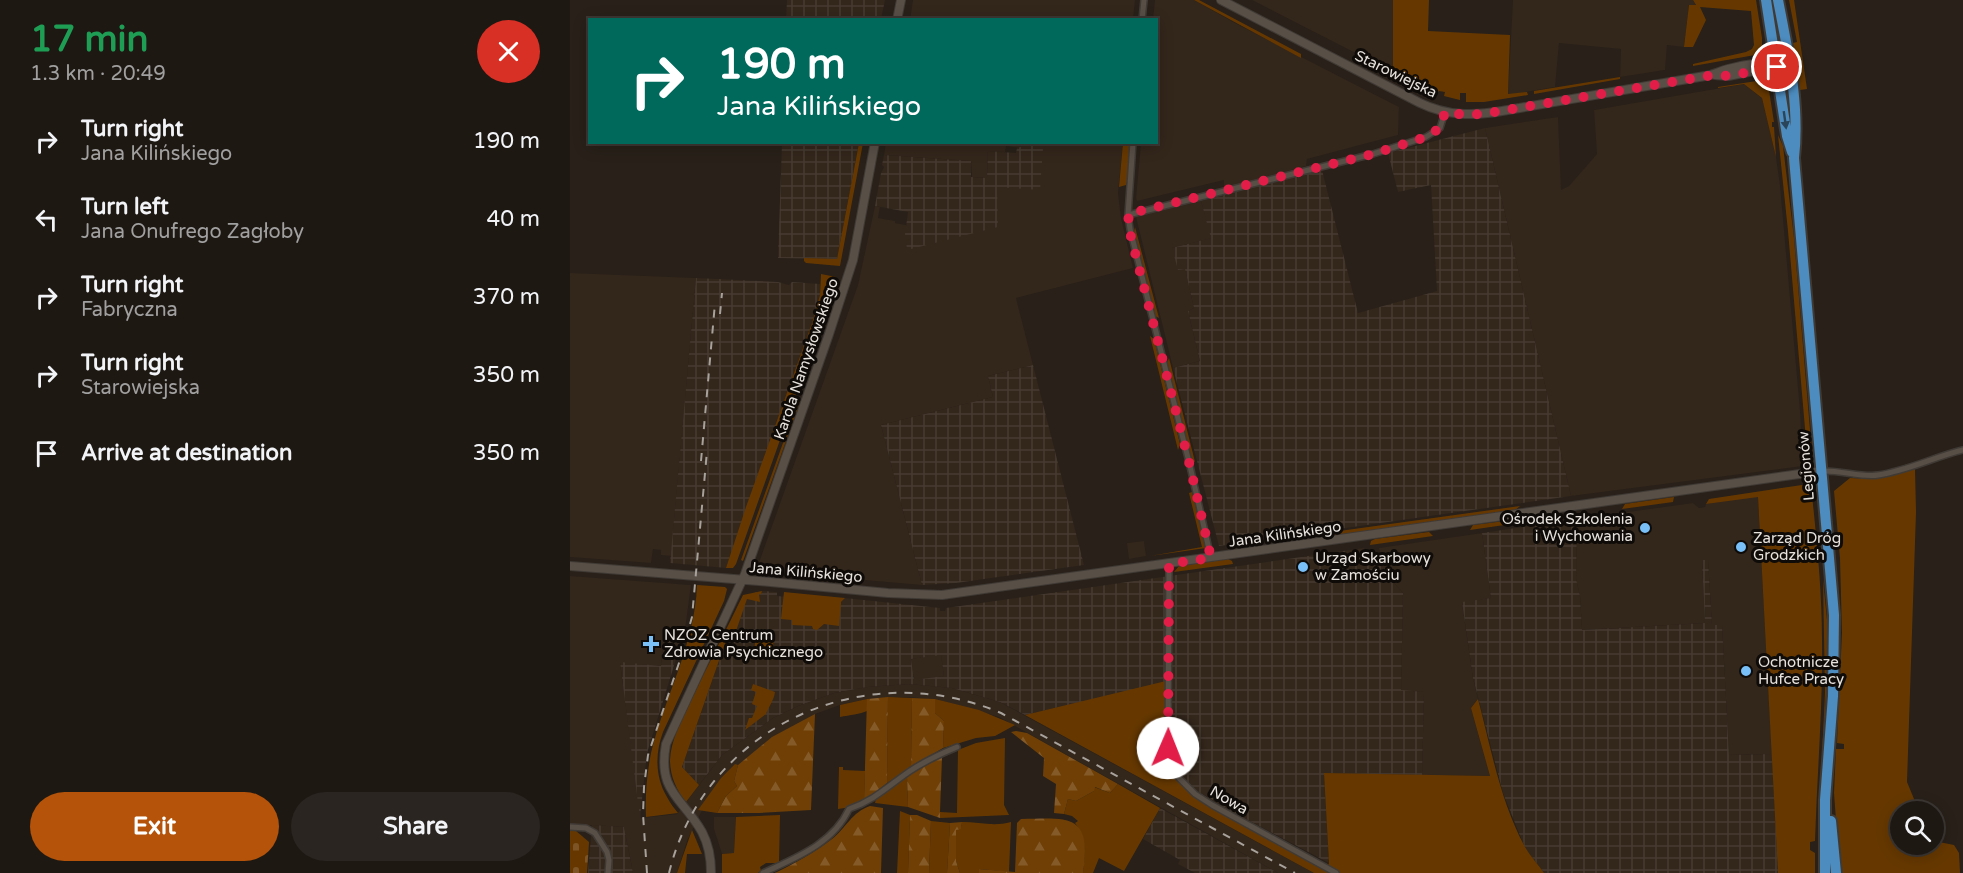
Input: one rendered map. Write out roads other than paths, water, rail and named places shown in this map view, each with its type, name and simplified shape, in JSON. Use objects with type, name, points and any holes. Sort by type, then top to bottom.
[{"type":"highway","name":"Legionów","points":[[1767,0],[1787,136],[1794,158]]},
{"type":"highway","name":"Legionów","points":[[1778,0],[1790,62],[1796,135],[1794,158],[1835,627],[1825,800],[1825,873]]},
{"type":"highway","name":"Legionów","points":[[1828,772],[1836,873]]},
{"type":"street","points":[[897,18],[901,0]]},
{"type":"street","points":[[1142,18],[1144,0]]},
{"type":"street","name":"Starowiejska","points":[[1221,0],[1233,3],[1411,98],[1445,112],[1465,115],[1483,114],[1714,75],[1728,76],[1790,62]]},
{"type":"street","points":[[1128,214],[1373,154],[1426,137],[1440,128],[1445,112]]},
{"type":"street","name":"Karola Namysłowskiego","points":[[711,873],[705,837],[671,789],[665,771],[666,744],[742,579],[847,282],[875,144]]},
{"type":"street","points":[[1133,144],[1128,214],[1130,233],[1190,466],[1211,558]]},
{"type":"street","name":"Jana Kilińskiego","points":[[570,566],[930,596],[1821,471],[1841,471],[1875,476],[1963,450]]},
{"type":"street","name":"Nowa","points":[[1169,564],[1168,752],[1172,771],[1184,785],[1203,800],[1336,873]]},
{"type":"street","points":[[763,873],[817,845],[836,830],[849,809],[875,798],[931,758],[957,747]]},
{"type":"street","points":[[570,827],[586,828],[595,833],[609,856],[609,873]]},
{"type":"railway","points":[[720,314],[722,293]]},
{"type":"railway","points":[[701,461],[715,303]]},
{"type":"railway","points":[[647,873],[643,814],[648,755],[692,617],[707,451]]},
{"type":"railway","points":[[669,873],[688,822],[717,778],[754,742],[798,716],[846,699],[897,693],[949,697],[1001,713],[1295,873]]},
{"type":"place","name":"Ośrodek Szkolenia i Wychowania","points":[[1645,528]]},
{"type":"place","name":"Zarząd Dróg Grodzkich","points":[[1741,547]]},
{"type":"place","name":"Urząd Skarbowy w Zamościu","points":[[1303,567]]},
{"type":"place","name":"NZOZ Centrum Zdrowia Psychicznego","points":[[651,644]]},
{"type":"place","name":"Ochotnicze Hufce Pracy","points":[[1746,671]]}]
